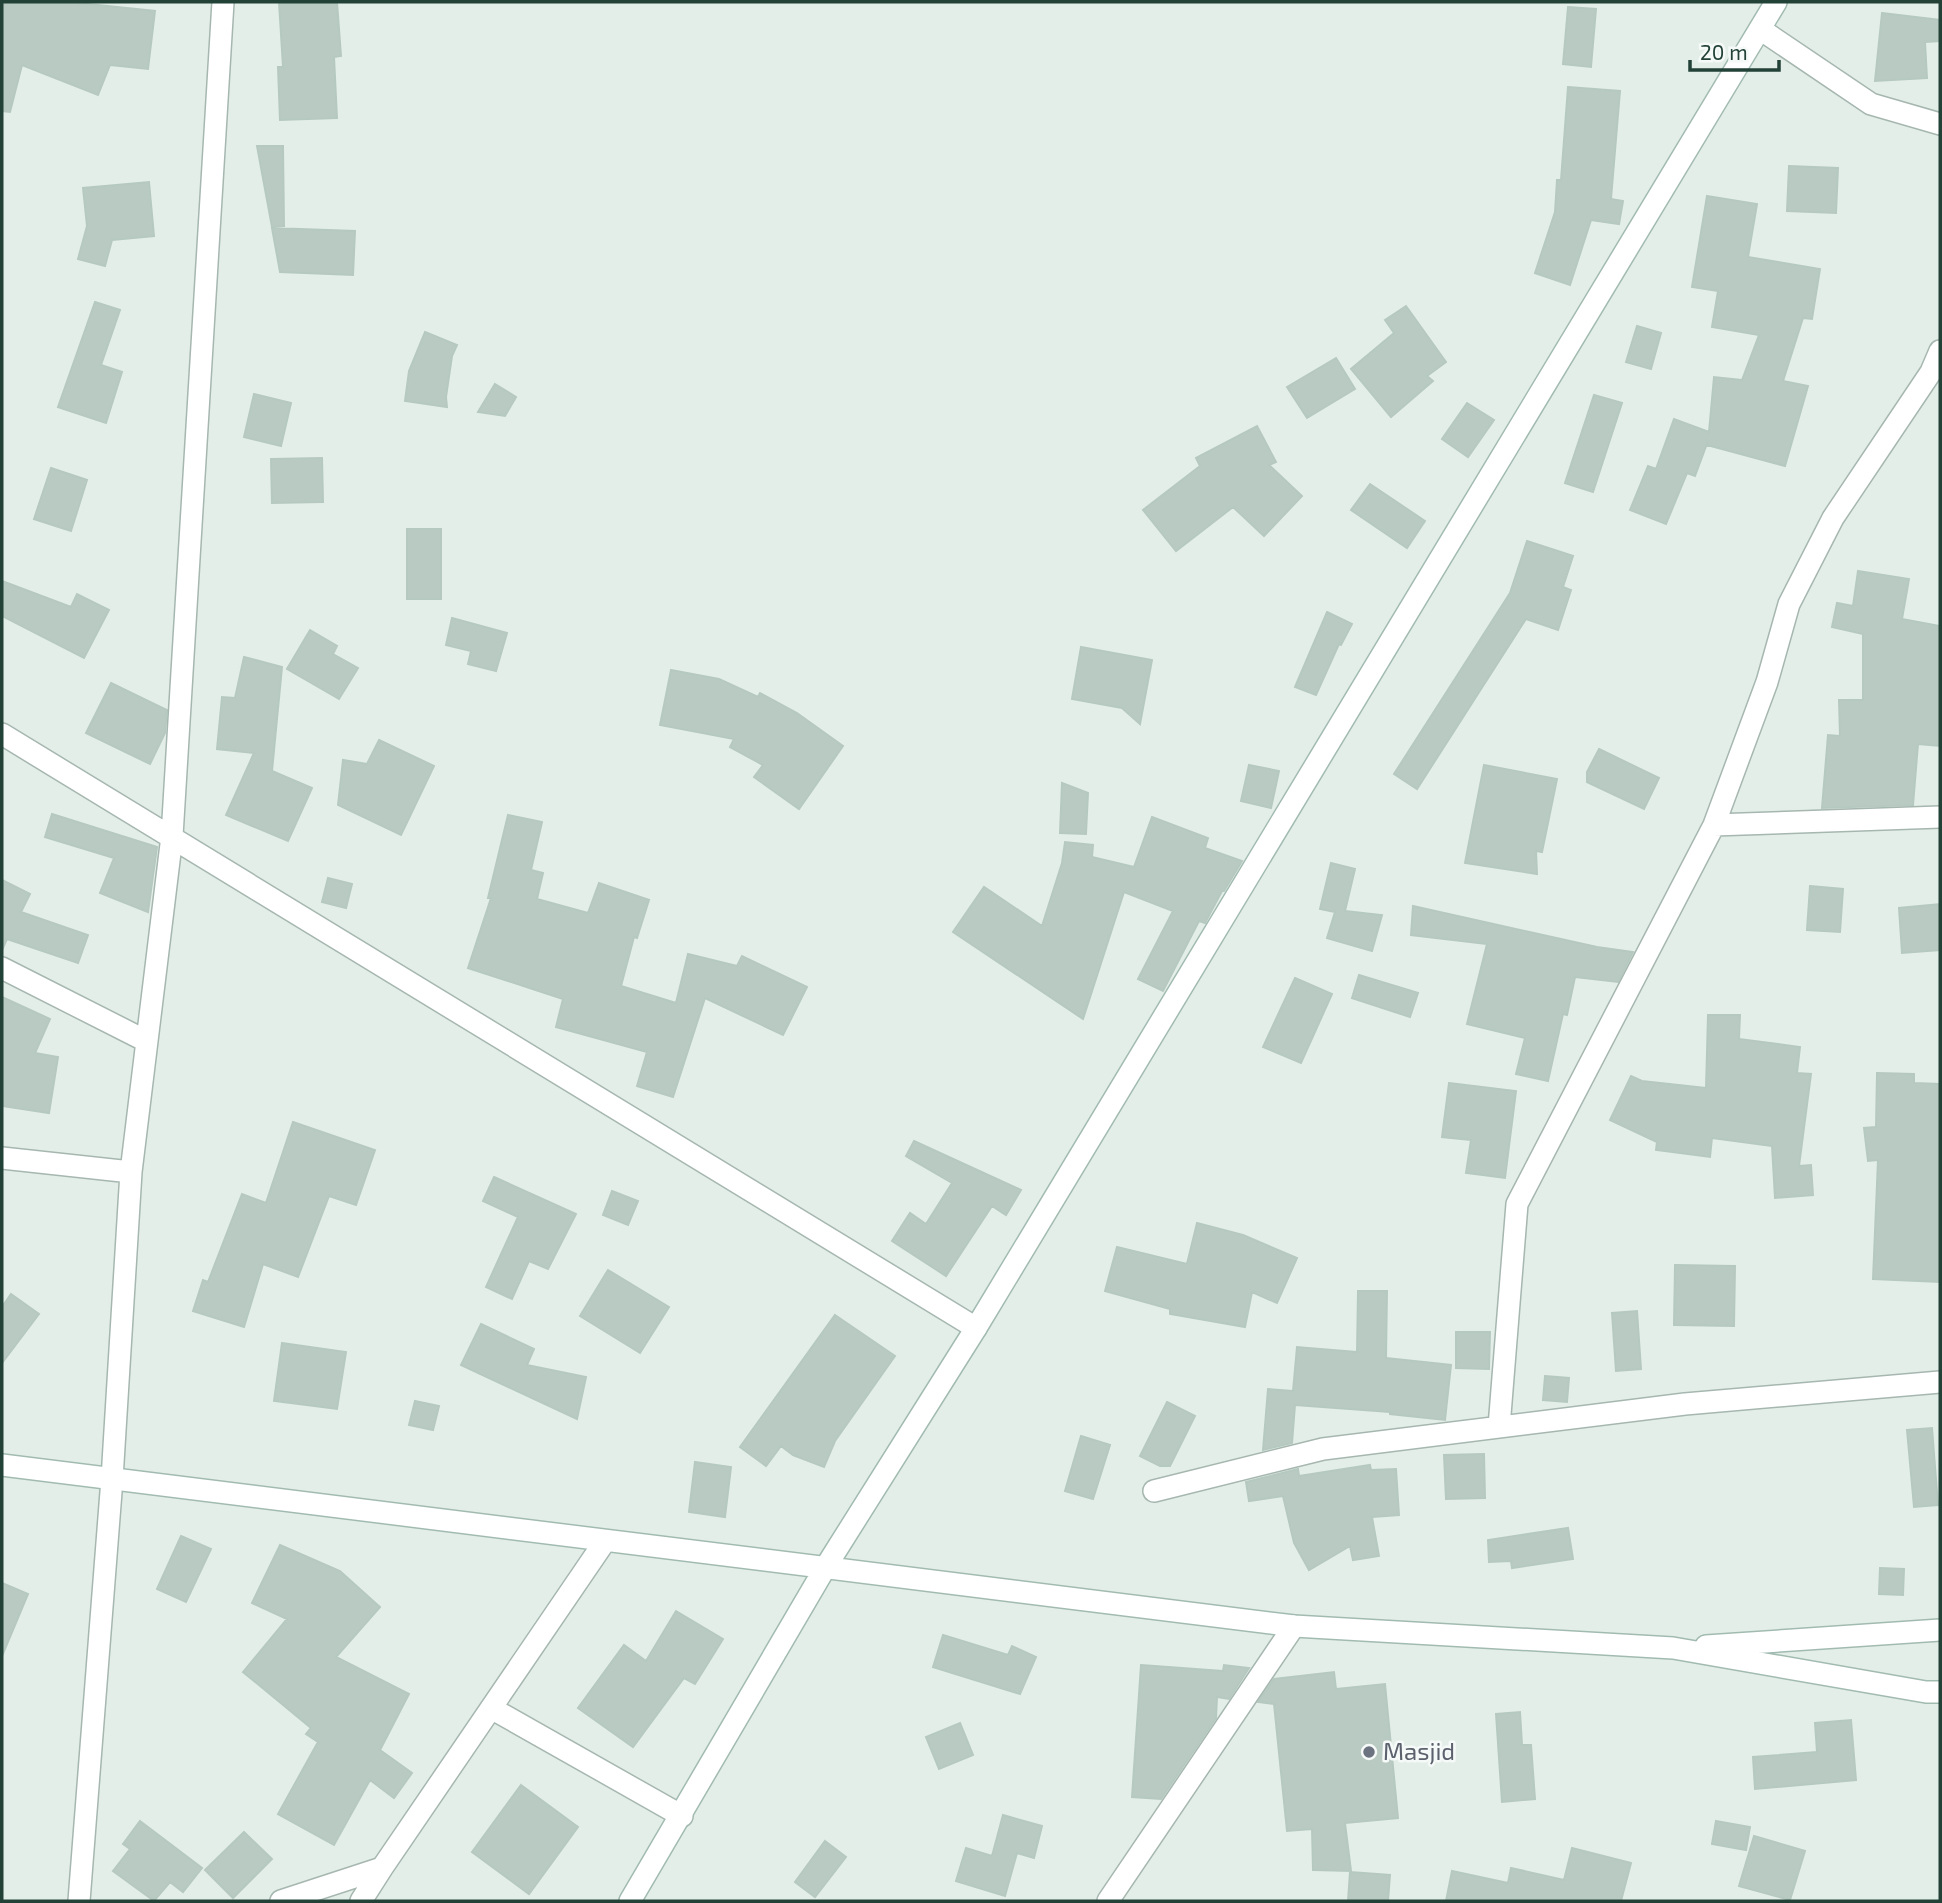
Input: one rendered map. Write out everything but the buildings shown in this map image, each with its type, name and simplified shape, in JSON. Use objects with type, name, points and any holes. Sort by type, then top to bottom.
[{"type":"street","points":[[79,1901],[112,1479],[131,1172],[172,836],[223,2]]},
{"type":"street","points":[[630,1901],[825,1568],[976,1328],[1776,2]]},
{"type":"street","points":[[1760,29],[1871,104],[1940,124]]},
{"type":"street","points":[[1499,1427],[1517,1204],[1714,825],[1767,682],[1789,604],[1833,518],[1931,372],[1940,351]]},
{"type":"street","points":[[2,734],[976,1328]]},
{"type":"street","points":[[1714,825],[1940,817]]},
{"type":"street","points":[[2,968],[146,1041]]},
{"type":"street","points":[[2,1158],[131,1172]]},
{"type":"street","points":[[1154,1491],[1323,1449],[1685,1405],[1940,1382]]},
{"type":"street","points":[[2,1465],[1294,1626],[1673,1648],[1926,1692],[1940,1692]]},
{"type":"street","points":[[362,1901],[605,1541]]},
{"type":"street","points":[[1108,1901],[1294,1626]]},
{"type":"street","points":[[1673,1648],[1940,1630]]},
{"type":"street","points":[[491,1708],[682,1816]]},
{"type":"street","points":[[281,1901],[382,1868]]},
{"type":"place","name":"Masjid","points":[[1369,1752]]}]
